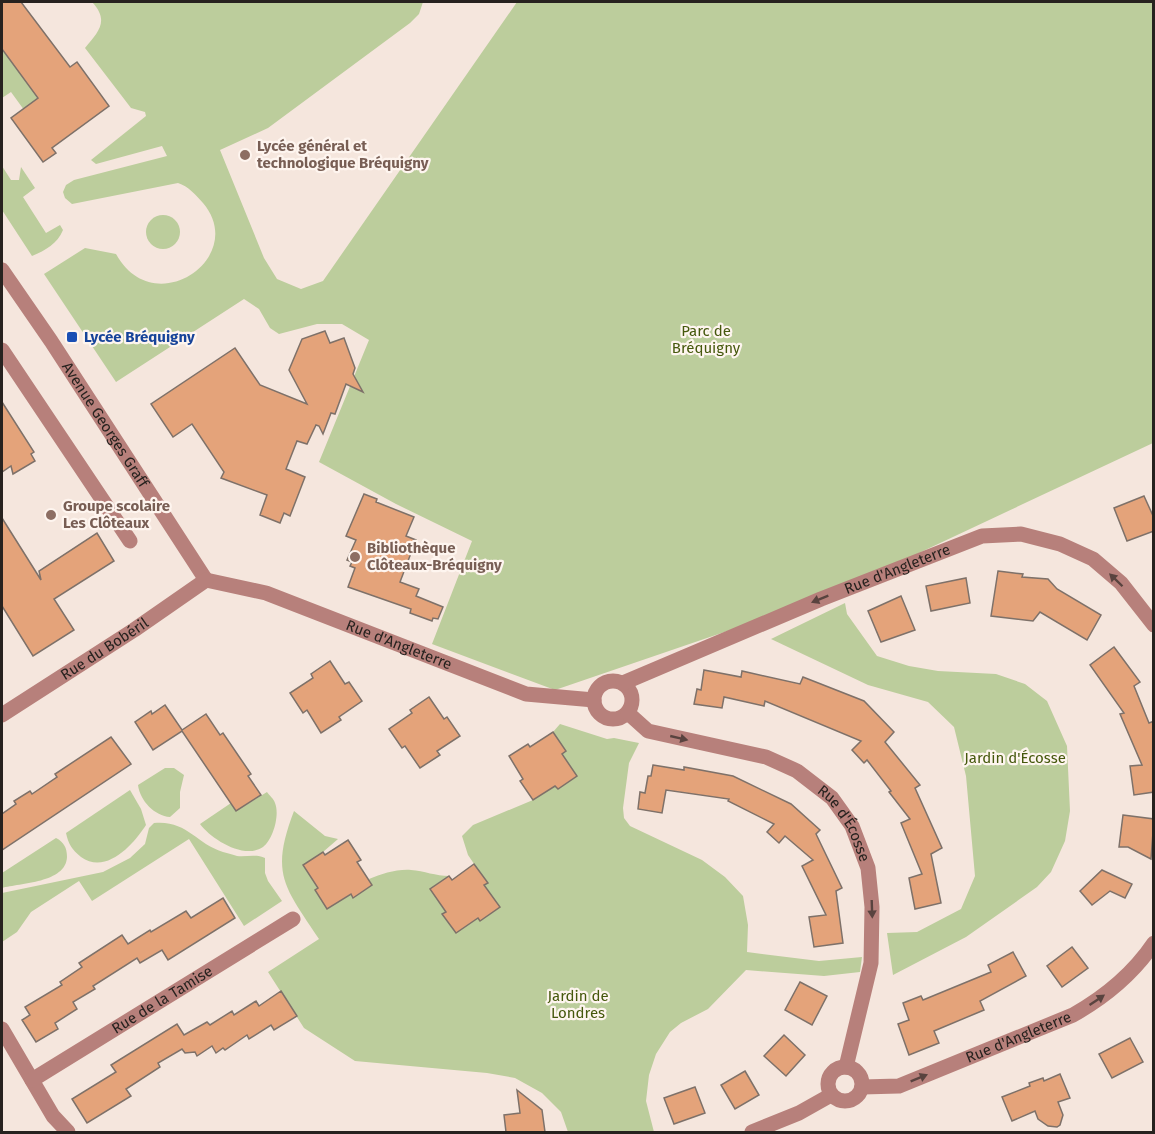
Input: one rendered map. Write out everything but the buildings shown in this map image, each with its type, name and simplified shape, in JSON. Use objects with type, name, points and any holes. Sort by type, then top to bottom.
[{"type":"street","name":"Avenue Georges Graff","points":[[2,270],[51,340],[206,580]]},
{"type":"street","points":[[2,350],[130,541]]},
{"type":"street","name":"Rue d'Angleterre","points":[[622,683],[821,599],[982,536],[1022,534],[1060,544],[1093,559],[1120,583],[1154,625]]},
{"type":"street","name":"Rue d'Angleterre","points":[[206,580],[266,593],[526,694],[594,700]]},
{"type":"street","name":"Rue du Bobéril","points":[[2,715],[134,630],[206,580]]},
{"type":"street","points":[[615,681],[622,683],[632,694],[631,707],[628,713],[614,720],[606,718],[595,708],[595,692],[600,686],[615,681]]},
{"type":"street","name":"Rue d'Écosse","points":[[628,713],[648,731],[766,757],[797,771],[832,798],[852,826],[868,868],[872,907],[871,963],[846,1067]]},
{"type":"street","name":"Rue de la Tamise","points":[[32,1080],[293,919]]},
{"type":"street","name":"Rue d'Angleterre","points":[[862,1087],[899,1086],[1073,1015],[1112,990],[1154,943]]},
{"type":"street","points":[[2,1029],[53,1116],[68,1132]]},
{"type":"street","points":[[846,1067],[860,1076],[862,1087],[856,1097],[846,1102],[831,1095],[827,1084],[831,1074],[846,1067]]},
{"type":"street","points":[[752,1132],[799,1113],[831,1095]]},
{"type":"green space","name":"Parc de Bréquigny","points":[[92,2],[423,2],[419,14],[410,23],[268,128],[220,150],[264,258],[277,279],[301,289],[323,281],[517,2],[1153,2],[1153,443],[821,599],[555,690],[432,644],[472,541],[396,504],[319,462],[369,340],[342,324],[317,324],[279,334],[270,328],[259,309],[244,299],[116,382],[44,274],[85,248],[116,254],[133,274],[152,283],[172,282],[191,275],[206,261],[214,243],[214,224],[203,203],[182,184],[72,204],[65,198],[63,192],[66,185],[74,180],[167,156],[162,146],[96,164],[91,160],[146,116],[145,112],[131,108],[85,48],[98,31],[101,21]]},
{"type":"green space","points":[[2,49],[42,103],[27,114],[11,92],[2,98]]},
{"type":"green space","points":[[2,166],[11,180],[19,180],[21,167],[35,188],[23,197],[46,233],[60,225],[63,230],[50,246],[32,256],[2,210]]},
{"type":"green space","points":[[163,215],[175,220],[180,232],[175,244],[163,249],[151,244],[146,232],[151,220]]},
{"type":"green space","name":"Jardin d'Écosse","points":[[845,603],[847,614],[877,656],[909,666],[938,671],[996,674],[1025,684],[1047,701],[1067,746],[1070,811],[1065,841],[1051,872],[1037,887],[966,937],[893,975],[887,933],[917,932],[961,909],[975,876],[966,776],[954,727],[928,702],[868,685],[771,639]]},
{"type":"green space","name":"Jardin de Londres","points":[[560,724],[607,739],[614,738],[639,743],[629,763],[623,808],[624,818],[630,826],[702,860],[725,877],[743,896],[748,925],[747,952],[819,961],[862,957],[860,972],[824,976],[746,970],[708,1009],[681,1023],[670,1032],[656,1054],[649,1075],[646,1101],[654,1132],[568,1132],[561,1112],[542,1093],[515,1078],[487,1073],[355,1061],[304,1028],[268,972],[319,939],[297,906],[284,879],[283,850],[294,811],[325,836],[338,839],[323,852],[318,888],[315,890],[327,909],[351,894],[353,897],[372,885],[369,879],[389,872],[411,870],[449,876],[431,889],[446,912],[443,914],[456,933],[478,918],[484,885],[487,883],[468,855],[462,836],[473,825],[533,800],[555,786],[558,789],[577,776],[562,754],[566,751],[553,732]]},
{"type":"green space","points":[[165,768],[174,768],[184,775],[180,792],[180,808],[170,817],[159,814],[149,807],[138,785]]},
{"type":"green space","points":[[130,790],[141,809],[146,825],[126,849],[109,860],[90,862],[81,857],[71,846],[66,833]]},
{"type":"green space","points":[[267,792],[274,802],[277,814],[273,833],[263,847],[247,851],[228,846],[212,836],[200,824],[231,803],[236,811]]},
{"type":"green space","points":[[154,823],[165,823],[183,828],[223,852],[237,856],[265,858],[265,873],[268,881],[282,901],[244,926],[189,839],[92,901],[79,881],[31,912],[17,932],[2,942],[2,893],[103,872],[130,858],[145,844],[149,828]]},
{"type":"green space","points":[[56,838],[63,843],[67,854],[65,866],[59,872],[41,880],[2,888],[2,873]]},
{"type":"place","name":"Lycée général et technologique Bréquigny","points":[[245,155]]},
{"type":"place","name":"Lycée Bréquigny","points":[[72,337]]},
{"type":"place","name":"Groupe scolaire Les Clôteaux","points":[[51,515]]},
{"type":"place","name":"Bibliothèque Clôteaux-Bréquigny","points":[[355,557]]}]
